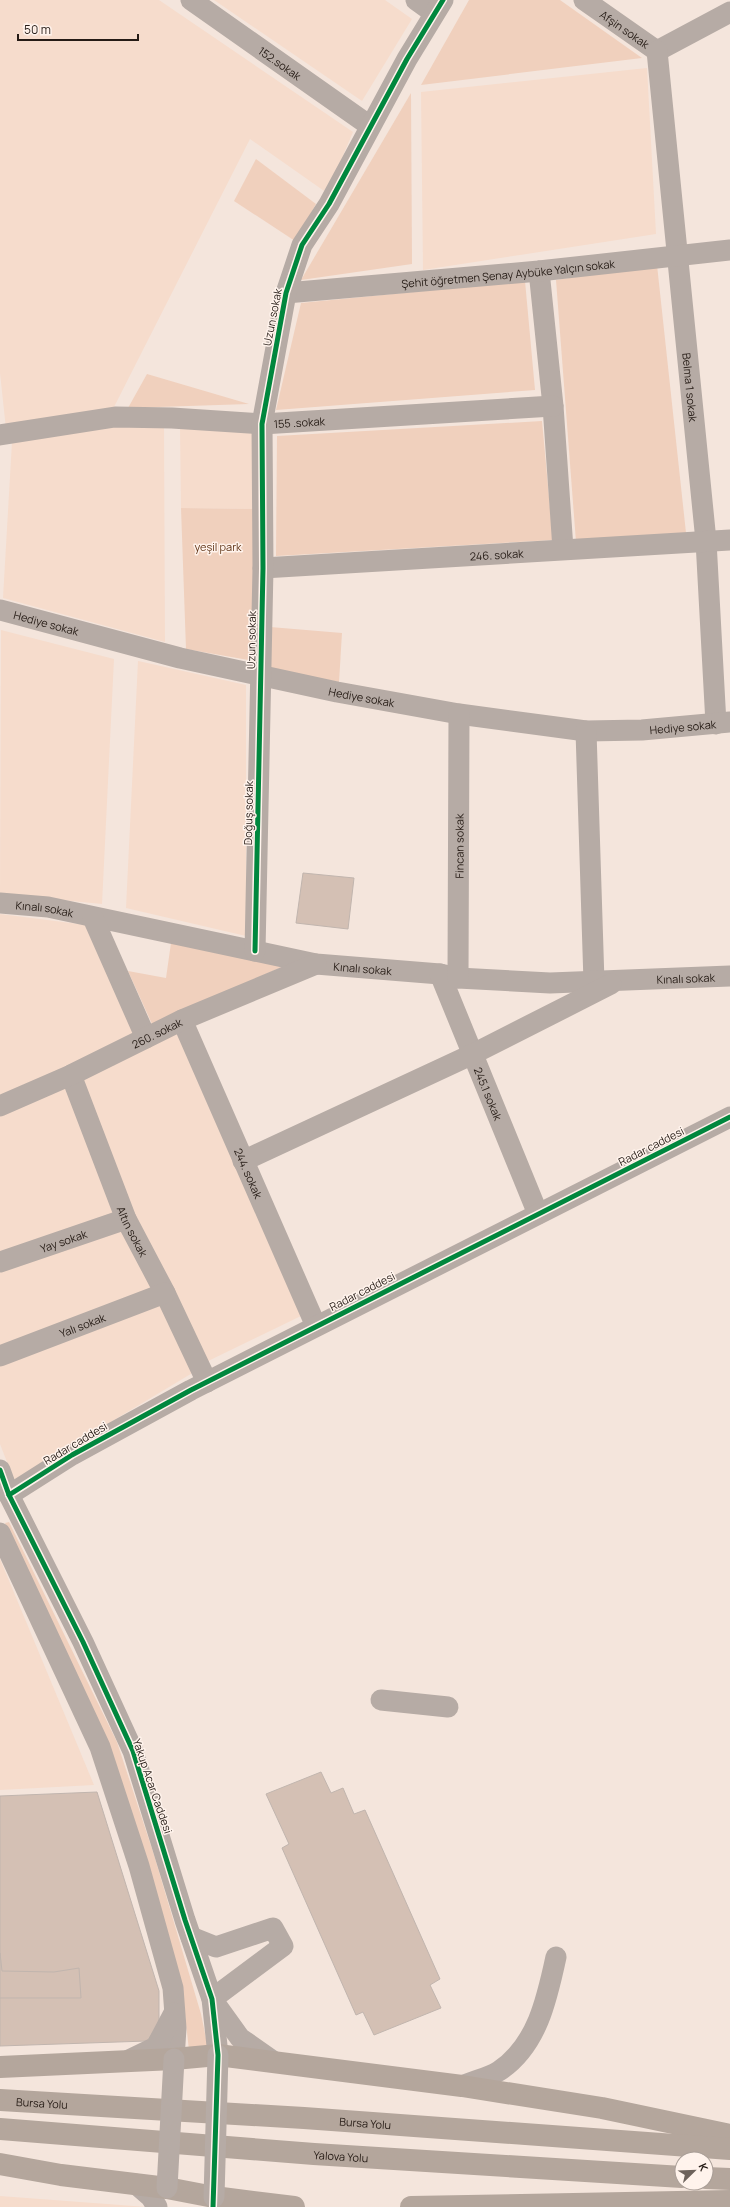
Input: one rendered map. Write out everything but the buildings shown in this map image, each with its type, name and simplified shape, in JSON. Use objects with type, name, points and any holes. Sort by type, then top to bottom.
[{"type":"highway","points":[[0,2068],[129,2060],[174,2059],[218,2055],[462,2086],[608,2109],[730,2135]]},
{"type":"highway","name":"Bursa Yolu","points":[[0,2100],[304,2118],[730,2149]]},
{"type":"highway","name":"Yalova Yolu","points":[[0,2129],[314,2154],[674,2176]]},
{"type":"highway","points":[[0,2164],[61,2175],[136,2184],[167,2197],[214,2202],[294,2207]]},
{"type":"highway","points":[[714,2178],[730,2179]]},
{"type":"highway","points":[[411,2207],[730,2201]]},
{"type":"street","name":"152.sokak","points":[[190,0],[370,126]]},
{"type":"street","points":[[416,0],[439,6]]},
{"type":"street","name":"Afşin sokak","points":[[584,0],[657,51],[729,13]]},
{"type":"street","name":"Uzun sokak","points":[[260,676],[263,568],[262,424],[286,293],[302,245],[328,204],[370,126],[439,6]]},
{"type":"street","name":"Belma 1 sokak","points":[[657,51],[723,723]]},
{"type":"street","name":"Şehit öğretmen Şenay Aybüke Yalçın sokak","points":[[286,293],[539,271],[730,250]]},
{"type":"street","points":[[539,271],[553,406],[563,549]]},
{"type":"street","name":"155 .sokak","points":[[0,435],[115,417],[172,418],[262,424],[553,406]]},
{"type":"street","name":"246. sokak","points":[[263,568],[730,540]]},
{"type":"street","name":"Hediye sokak","points":[[0,610],[180,658],[260,676],[459,714],[586,731],[642,730],[723,723]]},
{"type":"street","name":"Doğuş sokak","points":[[255,951],[260,676]]},
{"type":"street","name":"Fincan sokak","points":[[449,976],[459,714]]},
{"type":"street","points":[[586,731],[594,982]]},
{"type":"street","name":"Kınalı sokak","points":[[0,903],[48,907],[93,918],[316,964],[550,983],[730,976]]},
{"type":"street","points":[[93,918],[146,1038]]},
{"type":"street","name":"260. sokak","points":[[0,1106],[71,1075],[182,1020],[316,964]]},
{"type":"street","name":"245.1 sokak","points":[[449,976],[473,1054],[538,1214]]},
{"type":"street","points":[[243,1161],[473,1054],[617,981]]},
{"type":"street","name":"244. sokak","points":[[182,1020],[316,1326]]},
{"type":"street","name":"Altın sokak","points":[[71,1075],[126,1219],[165,1293],[207,1382]]},
{"type":"street","name":"Radar caddesi","points":[[9,1495],[72,1455],[207,1382],[730,1117]]},
{"type":"street","name":"Yay sokak","points":[[0,1262],[126,1219]]},
{"type":"street","name":"Yalı sokak","points":[[0,1356],[165,1293]]},
{"type":"street","name":"Yakup Acar Caddesi","points":[[0,1470],[9,1495],[83,1642],[132,1751],[212,1999],[218,2055],[214,2202]]},
{"type":"street","points":[[0,1533],[100,1747],[156,1927],[173,1988],[175,2011],[174,2059],[167,2197]]},
{"type":"street","points":[[382,1700],[448,1707]]},
{"type":"street","points":[[191,1937],[216,1947],[274,1928],[283,1946],[212,1999],[240,2038],[273,2061]]},
{"type":"street","points":[[462,2086],[499,2071],[528,2042],[547,1997],[556,1958]]},
{"type":"street","points":[[129,2060],[156,2047],[175,2011]]},
{"type":"street","points":[[136,2184],[151,2197],[157,2207]]},
{"type":"shaded area","points":[[0,0],[159,0],[353,132],[327,193],[250,139],[113,409],[6,429],[0,373]]},
{"type":"shaded area","points":[[214,0],[385,0],[412,19],[362,101]]},
{"type":"shaded area","points":[[647,68],[656,234],[423,270],[421,92]]},
{"type":"shaded area","points":[[115,424],[164,424],[165,642],[3,598],[12,442]]},
{"type":"shaded area","points":[[180,428],[252,430],[255,509],[181,508]]},
{"type":"shaded area","points":[[1,630],[114,659],[102,904],[0,894]]},
{"type":"shaded area","points":[[138,661],[246,685],[246,936],[126,908]]},
{"type":"shaded area","points":[[0,914],[87,925],[136,1033],[0,1098]]},
{"type":"shaded area","points":[[178,1032],[303,1315],[202,1364],[129,1211],[80,1079]]},
{"type":"shaded area","points":[[68,1084],[118,1216],[0,1252],[0,1115]]},
{"type":"shaded area","points":[[123,1226],[155,1289],[0,1349],[0,1267]]},
{"type":"shaded area","points":[[161,1305],[194,1372],[14,1480],[0,1444],[0,1363]]},
{"type":"shaded area","points":[[0,1559],[94,1785],[0,1790]]},
{"type":"shaded area","points":[[0,2196],[147,2207],[0,2207]]},
{"type":"green space","points":[[469,0],[560,0],[642,58],[421,85]]},
{"type":"green space","points":[[411,93],[412,264],[301,280]]},
{"type":"green space","points":[[256,159],[316,204],[295,241],[234,201]]},
{"type":"green space","points":[[657,265],[686,533],[576,542],[556,280]]},
{"type":"green space","points":[[525,281],[535,390],[276,410],[301,303]]},
{"type":"green space","points":[[147,374],[249,404],[128,408]]},
{"type":"green space","points":[[542,421],[553,540],[276,556],[277,436]]},
{"type":"green space","name":"yeşil park","points":[[181,508],[255,509],[254,661],[186,649]]},
{"type":"green space","points":[[270,627],[342,633],[339,682],[268,668]]},
{"type":"green space","points":[[171,943],[284,966],[152,1024],[128,971],[166,978]]},
{"type":"green space","points":[[9,1522],[117,1742],[154,1855],[201,2014],[208,2048],[189,2050],[183,1997],[104,1734],[5,1523]]},
{"type":"cycle path","points":[[255,951],[263,568],[262,424],[286,293],[302,245],[329,204],[407,59],[443,0]]},
{"type":"cycle path","points":[[9,1495],[72,1455],[191,1390],[730,1117]]},
{"type":"cycle path","points":[[0,1470],[9,1495],[83,1642],[133,1751],[185,1920],[212,1999],[218,2055],[213,2207]]}]
